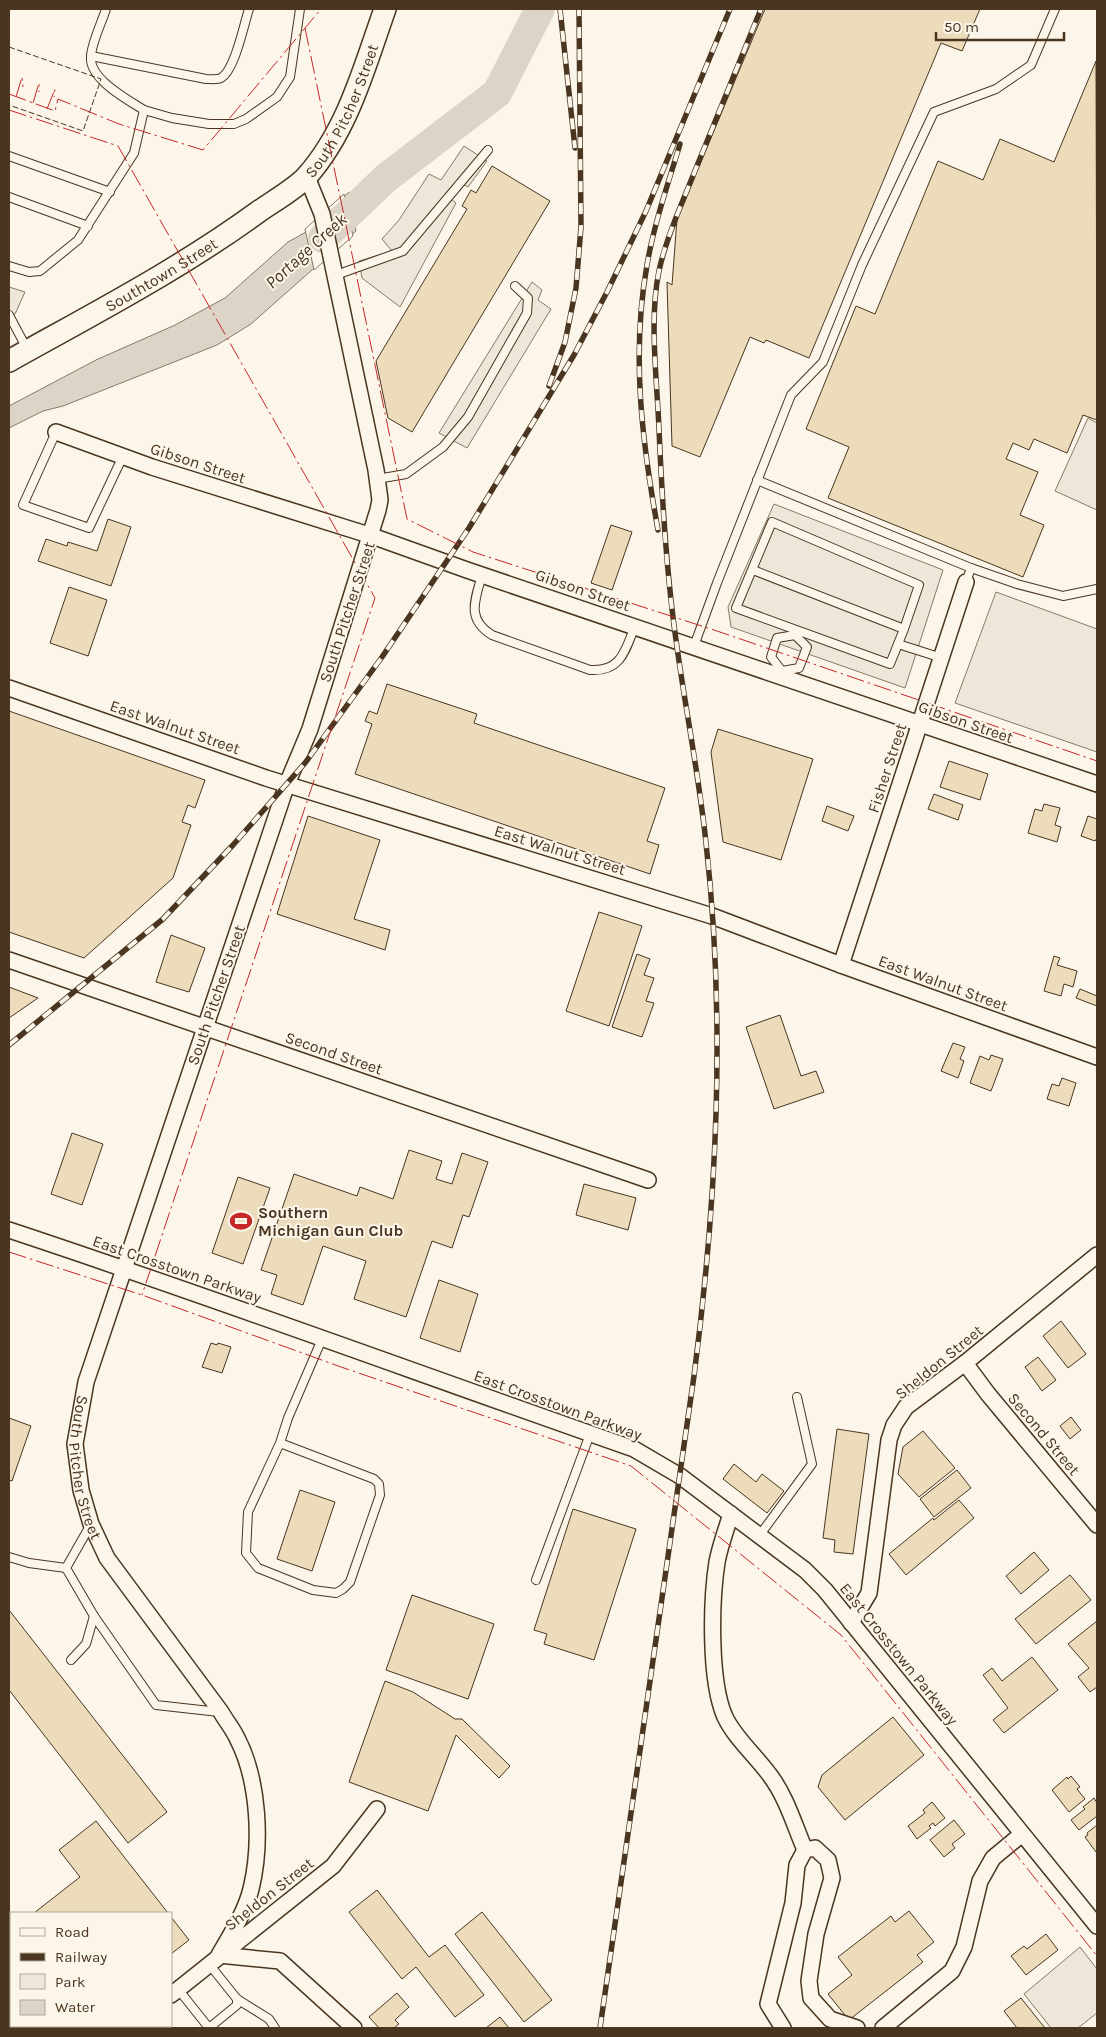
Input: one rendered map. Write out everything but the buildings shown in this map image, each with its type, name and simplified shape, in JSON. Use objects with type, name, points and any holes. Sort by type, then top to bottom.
[{"type":"main road","name":"South Pitcher Street","points":[[307,177],[338,131],[346,115],[385,9]]},
{"type":"main road","name":"Southtown Street","points":[[9,361],[192,257],[241,225],[307,177]]},
{"type":"street","name":"South Pitcher Street","points":[[214,1959],[239,1920],[250,1890],[255,1865],[256,1810],[248,1768],[238,1739],[221,1712],[107,1558],[91,1524],[81,1490],[75,1444],[85,1384],[287,784],[310,729],[372,536],[380,500],[336,275],[322,214],[307,177]]},
{"type":"street","name":"Gibson Street","points":[[56,432],[781,674],[919,725],[1097,784]]},
{"type":"street","name":"Fisher Street","points":[[841,965],[969,575]]},
{"type":"street","name":"East Walnut Street","points":[[9,688],[287,784],[712,916],[841,965],[1097,1056]]},
{"type":"street","name":"Second Street","points":[[9,960],[648,1180]]},
{"type":"street","name":"East Crosstown Parkway","points":[[9,1230],[123,1268],[634,1449],[680,1476],[805,1570],[825,1590],[1097,1926]]},
{"type":"street","name":"Sheldon Street","points":[[850,1623],[869,1593],[889,1440],[894,1425],[906,1407],[966,1363],[1097,1255]]},
{"type":"street","name":"Second Street","points":[[966,1363],[988,1394],[1097,1526]]},
{"type":"street","points":[[730,1514],[717,1561],[714,1597],[716,1687],[725,1717],[740,1739],[770,1774],[784,1797],[805,1850]]},
{"type":"street","name":"Sheldon Street","points":[[175,1992],[333,1866],[376,1809]]},
{"type":"street","points":[[883,2028],[952,1971],[964,1947],[980,1881],[993,1858],[1022,1834]]},
{"type":"street","points":[[781,2025],[768,2004],[793,1903],[797,1864],[805,1850],[815,1848],[828,1860],[832,1878],[816,1934],[809,1981],[811,1998],[830,2019],[857,2028]]},
{"type":"street","points":[[214,1959],[280,1961],[354,2028]]},
{"type":"lane","points":[[106,9],[90,56],[92,67],[99,77],[114,90],[144,110],[172,118],[209,124],[234,124],[246,119],[277,97],[290,77],[300,9]]},
{"type":"lane","points":[[90,56],[206,79],[220,79],[226,74],[233,59],[249,9]]},
{"type":"lane","points":[[694,646],[791,396],[823,362],[862,266],[934,112],[996,90],[1031,65],[1056,9]]},
{"type":"lane","points":[[9,266],[29,272],[40,271],[78,240],[134,153],[144,110]]},
{"type":"lane","points":[[336,275],[403,251],[488,150]]},
{"type":"lane","points":[[9,156],[110,192]]},
{"type":"lane","points":[[9,197],[88,226]]},
{"type":"lane","points":[[377,479],[406,474],[418,467],[443,447],[468,417],[527,312],[528,298],[515,286]]},
{"type":"lane","points":[[9,315],[28,350]]},
{"type":"lane","points":[[56,432],[23,505],[89,528],[124,456]]},
{"type":"lane","points":[[757,480],[969,575],[1017,584],[1063,596],[1097,589]]},
{"type":"lane","points":[[772,522],[919,585],[890,664],[796,632],[736,608],[753,570],[772,522]]},
{"type":"lane","points":[[753,570],[904,629]]},
{"type":"lane","points":[[482,575],[475,602],[475,617],[483,629],[492,635],[590,670],[601,671],[612,667],[624,654],[635,626]]},
{"type":"lane","points":[[796,632],[807,647],[800,668],[781,674],[771,657],[777,638],[796,632]]},
{"type":"lane","points":[[898,644],[942,658]]},
{"type":"lane","points":[[280,1444],[362,1473],[379,1484],[380,1495],[350,1582],[344,1589],[336,1593],[313,1590],[258,1568],[246,1553],[248,1512],[280,1444],[288,1418],[322,1339]]},
{"type":"lane","points":[[759,1536],[812,1464],[797,1397]]},
{"type":"lane","points":[[536,1580],[590,1434]]},
{"type":"lane","points":[[66,1568],[91,1524]]},
{"type":"lane","points":[[9,1557],[29,1563],[66,1568]]},
{"type":"lane","points":[[66,1568],[94,1616],[156,1705],[221,1712]]},
{"type":"lane","points":[[71,1660],[86,1644],[94,1616]]},
{"type":"lane","points":[[214,1959],[237,1999],[268,2019],[275,2028]]},
{"type":"lane","points":[[175,1992],[209,2028],[237,2005],[237,1999]]},
{"type":"green space","points":[[996,592],[1097,629],[1097,752],[955,703]]},
{"type":"shaded area","points":[[464,146],[487,161],[468,187],[461,183],[451,199],[456,203],[400,307],[362,278],[359,261],[392,251],[382,239],[399,220],[429,174],[441,180]]},
{"type":"shaded area","points":[[532,282],[542,290],[538,300],[551,309],[467,448],[439,433]]},
{"type":"shaded area","points":[[9,287],[25,292],[15,314],[9,317]]},
{"type":"shaded area","points":[[1088,418],[1097,423],[1097,510],[1055,491]]},
{"type":"shaded area","points":[[774,504],[943,570],[905,688],[731,627],[728,607]]},
{"type":"shaded area","points":[[1080,1947],[1097,1969],[1097,2013],[1078,2028],[1051,2028],[1024,1994]]},
{"type":"water","points":[[349,192],[356,231],[251,324],[217,345],[63,406],[43,411],[9,428],[9,406],[96,360],[175,325],[225,298],[288,242],[306,232]]},
{"type":"pier","points":[[344,194],[353,236],[314,270],[305,229]]},
{"type":"waterway","name":"Portage Creek","points":[[323,238],[386,178],[497,93],[540,9]]},
{"type":"railway","points":[[560,9],[575,148]]},
{"type":"railway","points":[[549,386],[565,342],[576,288],[581,227],[579,9]]},
{"type":"railway","points":[[9,1045],[163,919],[233,845],[305,763],[382,657],[469,528],[574,355],[646,211],[730,9]]},
{"type":"railway","points":[[600,2028],[694,1376],[708,1243],[716,1110],[716,976],[712,910],[703,818],[670,587],[654,349],[654,309],[659,271],[669,235],[761,9]]},
{"type":"railway","points":[[658,530],[643,431],[639,365],[640,332],[642,298],[653,234],[680,144]]},
{"type":"fence","points":[[9,47],[101,79],[83,131],[9,105]]},
{"type":"power","points":[[9,94],[55,111],[58,99],[119,124],[203,150],[321,9]]},
{"type":"power","points":[[305,28],[407,519],[473,552],[717,631],[1097,761]]},
{"type":"power","points":[[16,97],[22,77],[23,87]]},
{"type":"power","points":[[33,103],[39,83],[39,92]]},
{"type":"power","points":[[47,109],[55,89],[54,97]]},
{"type":"power","points":[[9,110],[118,146],[375,598],[142,1295]]},
{"type":"power","points":[[9,1252],[142,1295],[341,1367],[631,1466],[841,1635],[1097,1956]]},
{"type":"place","name":"Southern Michigan Gun Club","points":[[241,1221]]}]
